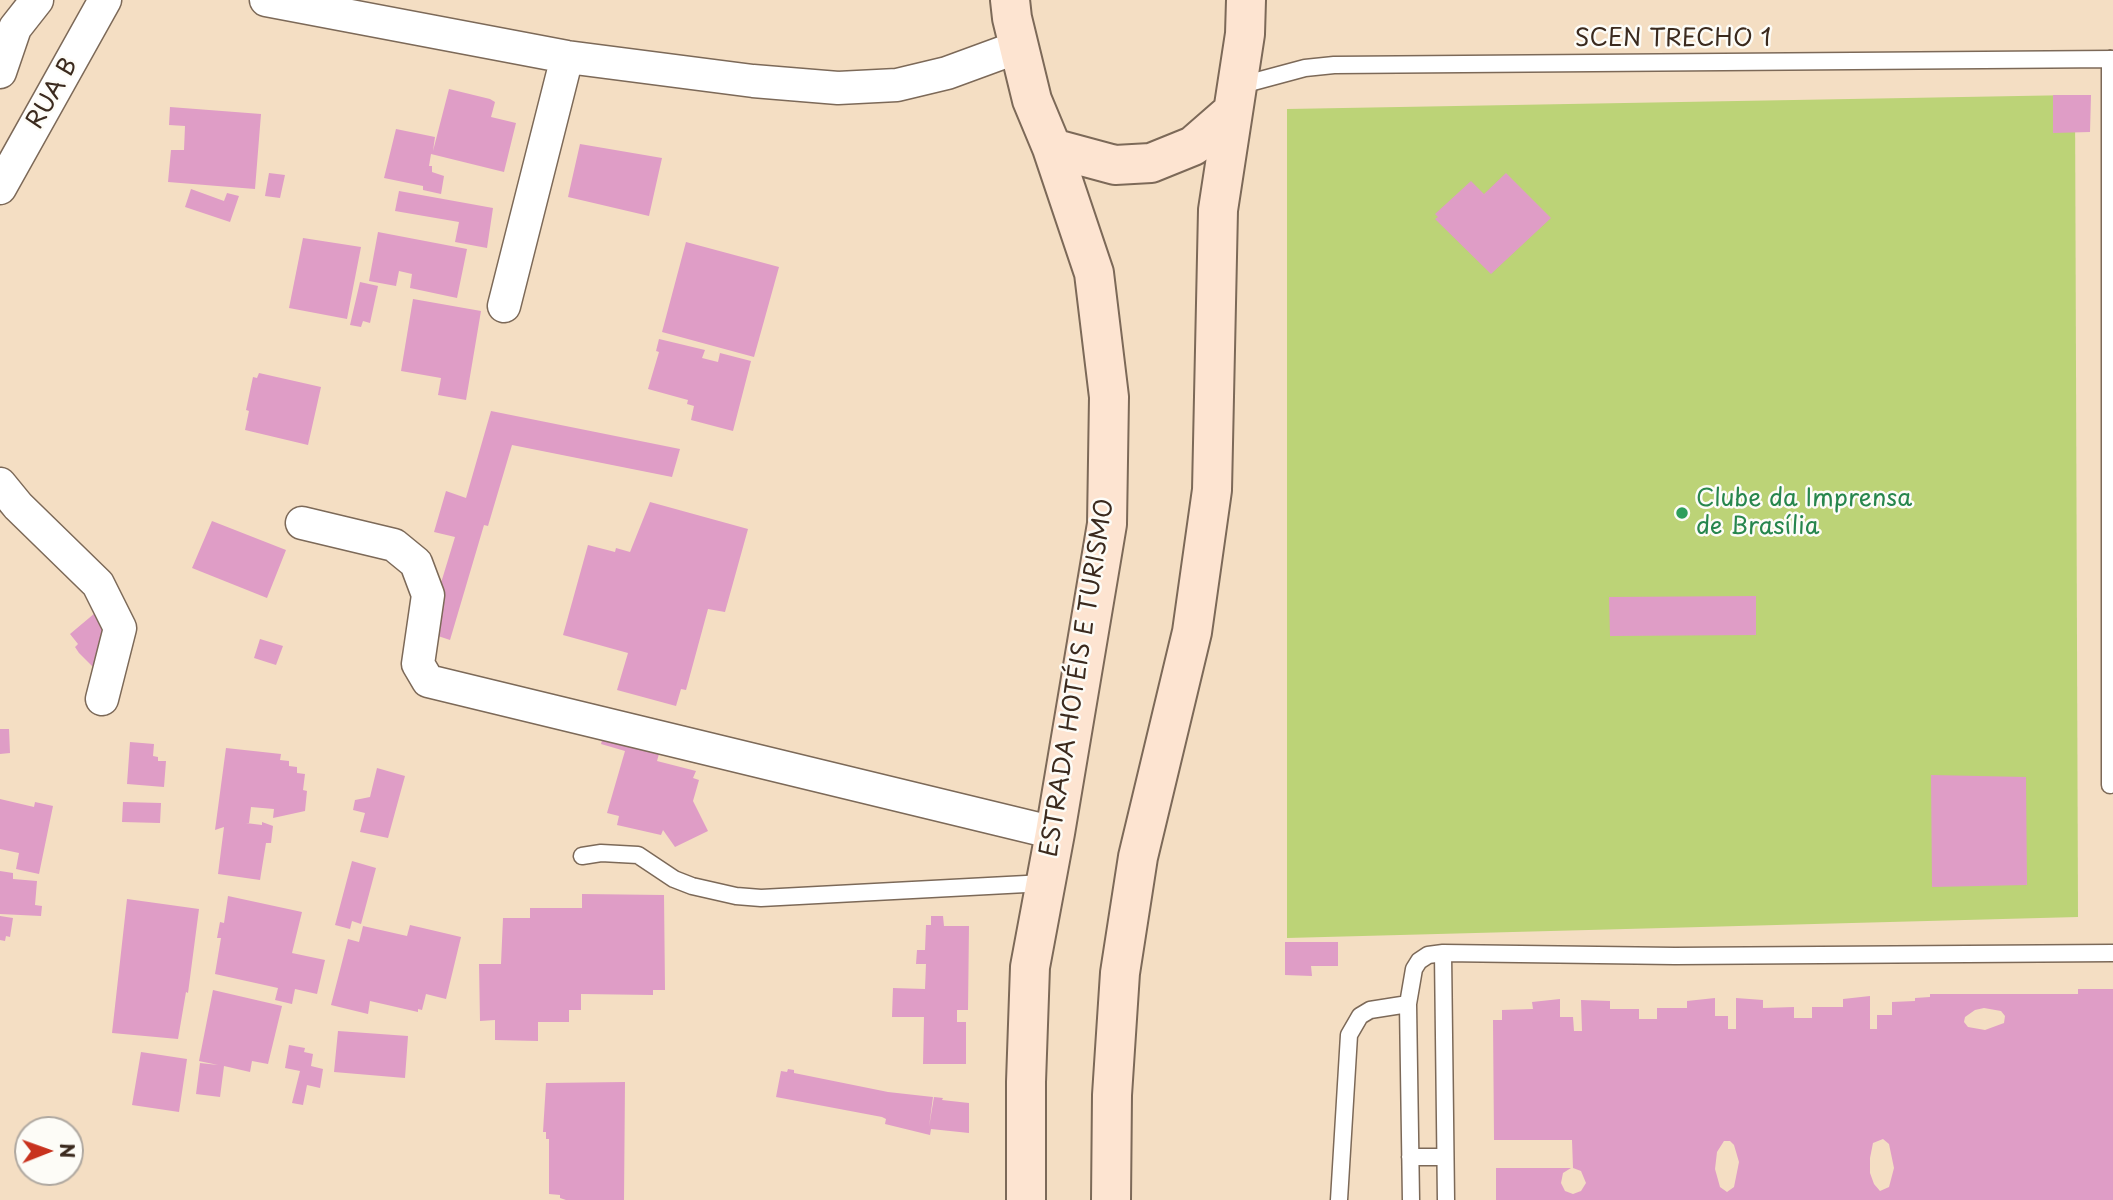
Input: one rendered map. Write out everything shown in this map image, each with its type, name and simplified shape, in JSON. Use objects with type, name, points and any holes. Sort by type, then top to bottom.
[{"type":"main road","name":"ESTRADA HOTÉIS E TURISMO","points":[[1010,0],[1018,47],[1032,100],[1052,148],[1094,273],[1109,397],[1107,524],[1030,967],[1026,1200]]},
{"type":"main road","points":[[1111,1200],[1112,1095],[1120,973],[1138,857],[1192,632],[1212,490],[1218,210],[1245,34],[1246,0]]},
{"type":"main road","points":[[1052,148],[1115,165],[1151,163],[1193,146],[1234,100]]},
{"type":"street","points":[[0,72],[15,28],[37,0]]},
{"type":"street","name":"RUA B","points":[[0,188],[106,0]]},
{"type":"street","points":[[266,0],[566,57],[753,81],[838,88],[897,85],[947,73],[1018,47]]},
{"type":"street","points":[[504,306],[566,57]]},
{"type":"street","points":[[0,484],[18,506],[99,584],[120,628],[102,699]]},
{"type":"street","points":[[302,523],[394,545],[416,563],[428,595],[418,664],[428,681],[1055,833]]},
{"type":"lane","name":"SCEN TRECHO 1","points":[[1234,100],[1305,68],[1334,65],[2112,59]]},
{"type":"lane","points":[[2110,785],[2112,59]]},
{"type":"lane","points":[[582,856],[601,852],[638,855],[674,879],[692,887],[761,898],[1045,883]]},
{"type":"lane","points":[[1443,953],[1446,1200]]},
{"type":"lane","points":[[1411,1200],[1408,1004],[1411,982],[1419,961],[1428,955],[2113,953]]},
{"type":"lane","points":[[1339,1200],[1349,1035],[1360,1016],[1370,1010],[1408,1004]]},
{"type":"lane","points":[[1410,1157],[1445,1157]]},
{"type":"green space","name":"Clube da Imprensa de Brasília","points":[[2075,95],[2078,917],[1287,938],[1287,109]]},
{"type":"building","points":[[449,89],[490,99],[495,102],[491,117],[516,123],[504,172],[431,154],[429,166],[432,166],[432,172],[444,176],[441,194],[423,190],[423,186],[384,178],[396,129],[435,137],[433,151]]},
{"type":"building","points":[[2053,95],[2091,95],[2090,132],[2053,133]]},
{"type":"building","points":[[170,107],[261,114],[255,189],[168,182],[171,150],[184,150],[185,126],[169,125]]},
{"type":"building","points":[[580,144],[662,158],[649,216],[568,197]]},
{"type":"building","points":[[269,173],[285,175],[280,198],[265,196]]},
{"type":"building","points":[[1506,173],[1551,218],[1491,274],[1435,219],[1438,217],[1435,214],[1471,181],[1484,194]]},
{"type":"building","points":[[191,189],[224,201],[227,193],[239,196],[230,222],[185,207]]},
{"type":"building","points":[[399,191],[493,208],[487,248],[455,242],[459,222],[395,211]]},
{"type":"building","points":[[378,232],[467,249],[457,298],[410,288],[412,274],[399,271],[396,286],[369,281]]},
{"type":"building","points":[[303,238],[361,247],[347,319],[289,308]]},
{"type":"building","points":[[686,242],[779,267],[754,357],[662,332]]},
{"type":"building","points":[[360,282],[378,286],[370,323],[363,321],[361,327],[350,325]]},
{"type":"building","points":[[413,299],[481,311],[466,400],[438,395],[441,378],[401,371]]},
{"type":"building","points":[[659,339],[705,350],[702,358],[718,362],[720,353],[751,361],[733,431],[691,420],[694,406],[687,404],[688,400],[648,389],[659,352],[656,351]]},
{"type":"building","points":[[259,373],[321,387],[308,445],[245,430],[253,377],[257,378]]},
{"type":"building","points":[[491,411],[680,449],[672,477],[512,445],[488,526],[484,525],[450,640],[426,632],[455,537],[434,532],[446,491],[466,498]]},
{"type":"building","points":[[650,502],[748,529],[725,612],[708,609],[686,690],[681,689],[676,706],[617,690],[628,653],[563,635],[588,545],[615,552],[616,548],[630,552]]},
{"type":"building","points":[[212,521],[286,550],[267,598],[192,568]]},
{"type":"building","points":[[1756,596],[1756,635],[1610,636],[1609,597]]},
{"type":"building","points":[[95,613],[109,631],[98,672],[79,653],[75,647],[78,644],[70,634]]},
{"type":"building","points":[[260,639],[283,646],[276,665],[254,658]]},
{"type":"building","points":[[608,718],[665,733],[657,761],[696,771],[693,778],[699,780],[693,801],[708,831],[675,847],[663,830],[661,835],[617,825],[619,816],[607,813],[625,751],[601,744]]},
{"type":"building","points":[[0,729],[9,729],[10,753],[0,754]]},
{"type":"building","points":[[130,742],[154,744],[153,756],[158,757],[158,761],[166,761],[164,787],[127,784]]},
{"type":"building","points":[[226,748],[281,754],[280,760],[289,761],[289,766],[297,767],[297,773],[305,774],[305,811],[273,818],[274,809],[251,807],[249,823],[246,823],[262,825],[262,822],[273,826],[271,843],[266,843],[260,880],[218,874],[224,827],[215,830]]},
{"type":"building","points":[[377,768],[405,776],[388,838],[360,832],[365,813],[353,810],[355,800],[370,797]]},
{"type":"building","points":[[1931,775],[2026,777],[2027,885],[1932,887]]},
{"type":"building","points":[[0,799],[34,807],[35,802],[53,806],[39,874],[16,869],[19,853],[0,849]]},
{"type":"building","points":[[123,802],[161,803],[160,823],[122,822]]},
{"type":"building","points":[[352,861],[376,868],[361,924],[352,921],[350,929],[335,925]]},
{"type":"building","points":[[0,871],[13,873],[13,879],[37,881],[35,905],[42,906],[41,916],[0,914]]},
{"type":"building","points":[[582,894],[664,895],[665,990],[653,990],[653,995],[581,994],[581,1010],[569,1010],[569,1022],[538,1022],[538,1041],[495,1040],[495,1020],[480,1021],[479,964],[501,964],[503,918],[530,918],[530,908],[582,908]]},
{"type":"building","points":[[228,896],[302,912],[292,953],[325,960],[317,994],[295,989],[292,1004],[275,1000],[278,988],[215,974],[221,938],[217,938],[220,922],[224,923]]},
{"type":"building","points":[[127,899],[199,909],[188,993],[186,992],[178,1039],[112,1033]]},
{"type":"building","points":[[0,916],[13,918],[10,937],[6,936],[5,941],[0,940]]},
{"type":"building","points":[[931,916],[943,916],[944,926],[969,926],[968,1010],[957,1010],[957,1022],[966,1022],[966,1064],[923,1064],[924,1017],[892,1017],[893,988],[925,989],[926,964],[916,964],[917,950],[925,950],[926,925],[931,925]]},
{"type":"building","points":[[410,925],[461,937],[446,999],[426,994],[422,1010],[418,1009],[418,1012],[370,1001],[368,1014],[331,1005],[348,939],[359,942],[363,926],[407,936]]},
{"type":"building","points":[[1285,942],[1338,942],[1338,966],[1311,966],[1312,976],[1285,975]]},
{"type":"building","points":[[2078,989],[2113,989],[2113,1200],[1496,1200],[1496,1168],[1571,1168],[1563,1173],[1561,1183],[1565,1191],[1573,1194],[1581,1191],[1586,1183],[1581,1171],[1573,1168],[1572,1140],[1494,1140],[1493,1020],[1502,1020],[1502,1010],[1533,1009],[1532,1002],[1560,999],[1560,1017],[1573,1017],[1574,1031],[1582,1031],[1581,1000],[1610,1001],[1610,1009],[1639,1009],[1639,1019],[1657,1019],[1657,1008],[1687,1008],[1687,1001],[1715,998],[1715,1016],[1728,1016],[1728,1029],[1736,1029],[1736,998],[1763,1000],[1763,1008],[1794,1007],[1794,1018],[1812,1018],[1812,1007],[1843,1007],[1843,999],[1870,996],[1870,1029],[1877,1029],[1877,1015],[1892,1015],[1892,1002],[1915,1001],[1915,998],[1930,997],[1930,994],[2078,994]],"holes":[[[1984,1008],[2001,1011],[2005,1016],[2004,1023],[1985,1030],[1968,1027],[1964,1022],[1965,1017]],[[1883,1139],[1889,1144],[1894,1168],[1889,1187],[1880,1191],[1870,1173],[1873,1143]],[[1724,1141],[1730,1141],[1734,1145],[1739,1162],[1734,1187],[1727,1192],[1720,1187],[1715,1169],[1717,1152]]]},
{"type":"building","points":[[213,990],[282,1006],[268,1064],[252,1061],[250,1072],[224,1066],[220,1097],[196,1094],[200,1063],[218,1065],[199,1061]]},
{"type":"building","points":[[338,1031],[408,1036],[405,1078],[334,1072]]},
{"type":"building","points":[[289,1045],[305,1048],[304,1052],[313,1054],[311,1066],[323,1069],[320,1088],[307,1085],[303,1105],[292,1103],[300,1071],[285,1068]]},
{"type":"building","points":[[141,1052],[187,1059],[179,1112],[132,1105]]},
{"type":"building","points":[[788,1069],[794,1070],[794,1073],[888,1092],[933,1097],[929,1127],[934,1097],[969,1103],[969,1133],[931,1129],[930,1135],[885,1124],[886,1119],[882,1117],[776,1097],[781,1071],[787,1072]]},
{"type":"building","points":[[625,1082],[624,1200],[566,1200],[560,1198],[560,1195],[549,1194],[549,1139],[546,1139],[546,1132],[543,1132],[546,1083]]},
{"type":"place","name":"Clube da Imprensa de Brasília","points":[[1682,513]]}]
